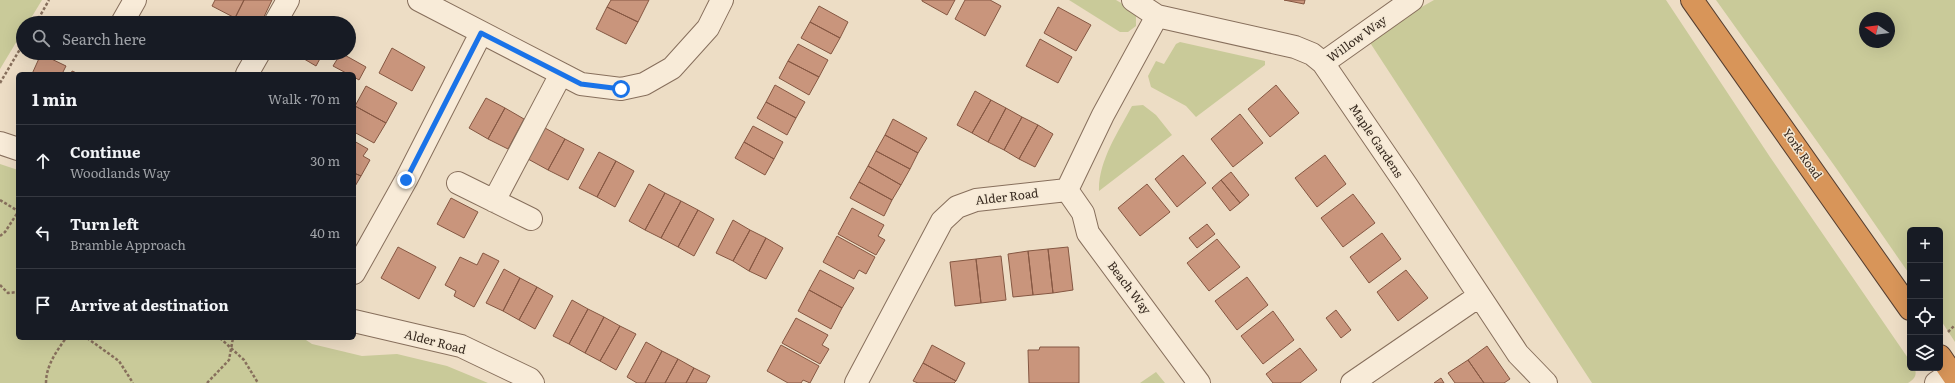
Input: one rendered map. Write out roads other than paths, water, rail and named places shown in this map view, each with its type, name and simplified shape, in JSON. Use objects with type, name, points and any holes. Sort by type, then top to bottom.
[{"type":"highway","name":"York Road","points":[[1692,0],[1907,305]]},
{"type":"street","points":[[126,16],[135,0]]},
{"type":"street","points":[[279,16],[288,0]]},
{"type":"street","points":[[419,0],[581,84],[621,89],[644,84],[672,68],[708,28],[722,0]]},
{"type":"street","name":"Maple Gardens","points":[[1133,0],[1157,16],[1295,47],[1312,54],[1323,63],[1518,354],[1546,383]]},
{"type":"street","name":"Willow Way","points":[[1323,63],[1412,0]]},
{"type":"street","points":[[1067,190],[1103,115],[1157,16]]},
{"type":"street","points":[[356,269],[406,180],[481,33]]},
{"type":"street","points":[[248,72],[254,60]]},
{"type":"street","points":[[494,201],[561,74]]},
{"type":"street","points":[[0,143],[16,148]]},
{"type":"street","points":[[458,183],[531,219]]},
{"type":"street","name":"Alder Road","points":[[856,383],[942,221],[947,216],[957,207],[976,200],[1067,190]]},
{"type":"street","name":"Beach Way","points":[[1067,190],[1083,213],[1088,233],[1199,383]]},
{"type":"street","points":[[1352,383],[1479,296]]},
{"type":"street","name":"Alder Road","points":[[356,321],[461,346],[530,380],[533,383]]}]
